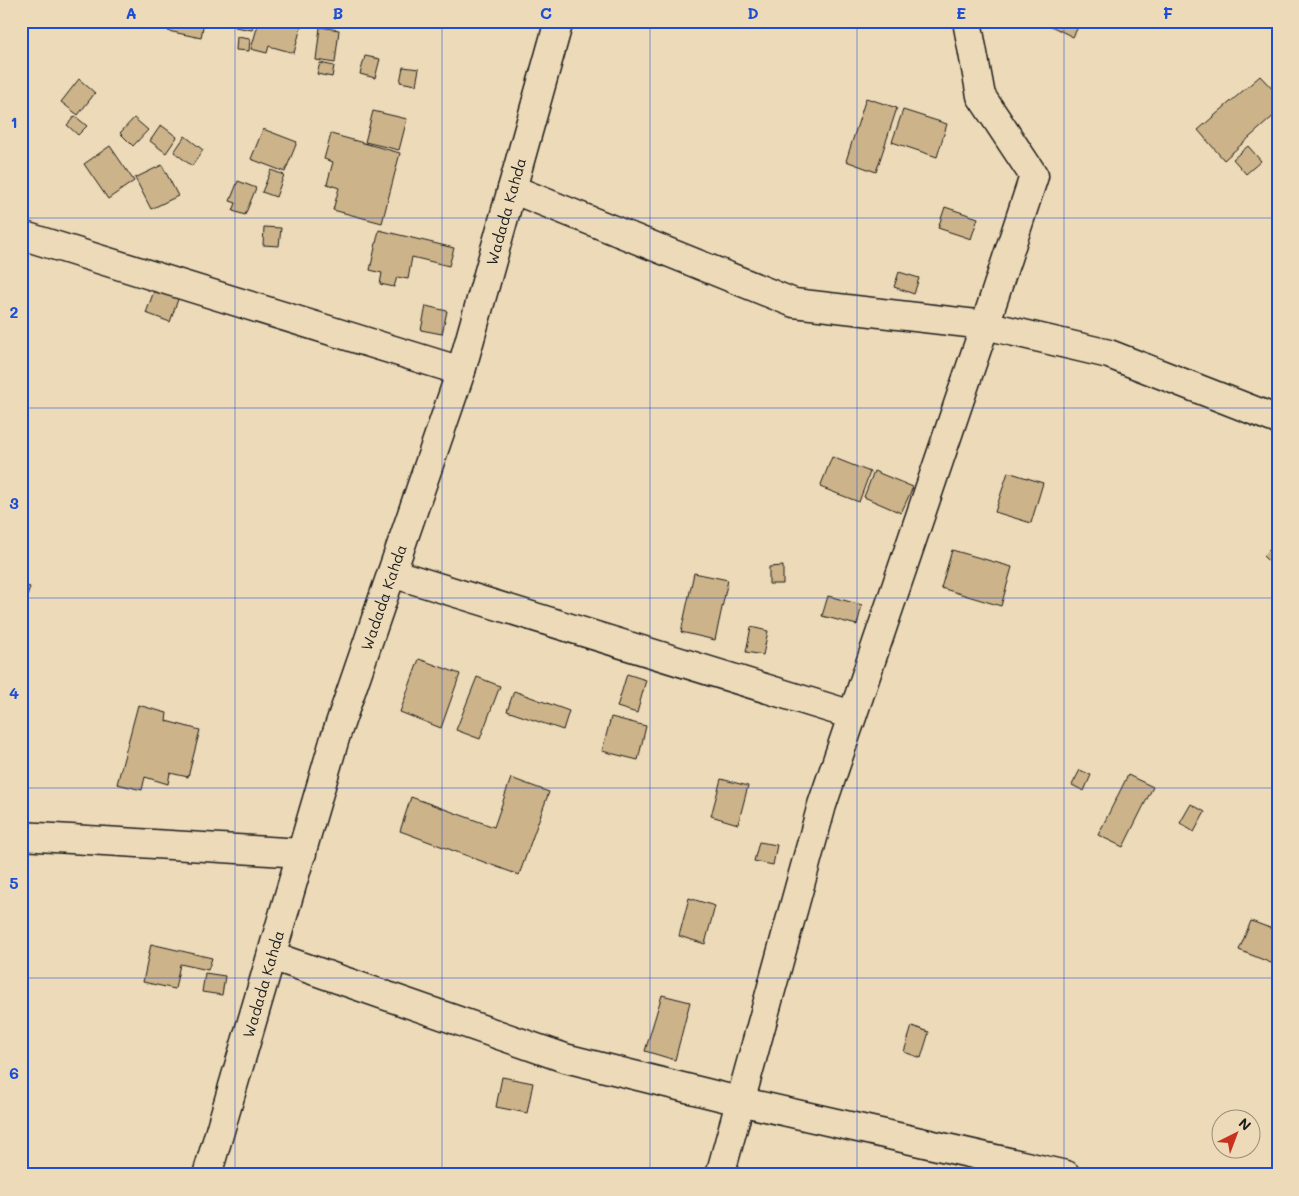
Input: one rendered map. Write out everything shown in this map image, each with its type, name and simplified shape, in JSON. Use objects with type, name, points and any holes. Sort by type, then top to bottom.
[{"type":"street","name":"Wadada Kahda","points":[[207,1175],[335,738],[461,371],[559,21]]},
{"type":"street","points":[[720,1175],[822,805],[1034,176],[981,96],[967,21]]},
{"type":"street","points":[[512,189],[794,303],[985,326],[1109,354],[1278,420]]},
{"type":"street","points":[[21,235],[461,371]]},
{"type":"street","points":[[392,573],[852,715]]},
{"type":"street","points":[[21,836],[302,853]]},
{"type":"street","points":[[272,956],[565,1058],[739,1101],[1066,1175]]},
{"type":"building","points":[[171,21],[204,21],[201,38],[168,31]]},
{"type":"building","points":[[236,21],[254,21],[252,30],[235,27]]},
{"type":"building","points":[[259,21],[302,23],[294,53],[269,46],[267,53],[251,49]]},
{"type":"building","points":[[1041,21],[1081,21],[1073,37]]},
{"type":"building","points":[[320,27],[339,30],[335,63],[316,60]]},
{"type":"building","points":[[237,37],[250,39],[249,51],[236,50]]},
{"type":"building","points":[[365,56],[380,59],[375,78],[360,74]]},
{"type":"building","points":[[320,63],[334,66],[332,77],[317,74]]},
{"type":"building","points":[[403,67],[419,69],[416,85],[400,82]]},
{"type":"building","points":[[1260,76],[1278,95],[1278,112],[1224,160],[1198,130]]},
{"type":"building","points":[[79,79],[95,93],[78,115],[61,102]]},
{"type":"building","points":[[866,98],[897,108],[876,172],[846,161]]},
{"type":"building","points":[[903,110],[947,124],[937,157],[892,142]]},
{"type":"building","points":[[373,111],[407,119],[399,150],[365,142]]},
{"type":"building","points":[[75,116],[87,126],[78,135],[67,125]]},
{"type":"building","points":[[134,118],[148,130],[133,146],[120,133]]},
{"type":"building","points":[[161,125],[177,137],[166,153],[150,141]]},
{"type":"building","points":[[263,129],[297,142],[285,172],[251,159]]},
{"type":"building","points":[[331,134],[400,153],[382,223],[333,210],[339,188],[327,184],[333,162],[324,159]]},
{"type":"building","points":[[185,136],[203,150],[192,166],[174,152]]},
{"type":"building","points":[[110,146],[134,181],[108,199],[84,164]]},
{"type":"building","points":[[1248,146],[1261,161],[1246,174],[1233,159]]},
{"type":"building","points":[[162,165],[178,196],[151,209],[135,178]]},
{"type":"building","points":[[271,170],[284,175],[276,197],[262,192]]},
{"type":"building","points":[[238,181],[256,188],[245,215],[233,211],[236,203],[230,201]]},
{"type":"building","points":[[945,207],[978,218],[971,239],[938,228]]},
{"type":"building","points":[[264,227],[281,228],[279,246],[263,245]]},
{"type":"building","points":[[379,230],[454,248],[449,266],[412,257],[408,279],[397,277],[394,287],[380,284],[382,273],[370,270]]},
{"type":"building","points":[[899,272],[919,278],[914,294],[894,287]]},
{"type":"building","points":[[158,280],[182,288],[170,322],[146,313]]},
{"type":"building","points":[[426,306],[447,311],[442,334],[421,330]]},
{"type":"building","points":[[832,457],[870,472],[859,502],[820,487]]},
{"type":"building","points":[[874,471],[913,487],[901,513],[864,497]]},
{"type":"building","points":[[1008,472],[1043,483],[1031,523],[995,512]]},
{"type":"building","points":[[1274,545],[1278,549],[1278,571],[1263,556]]},
{"type":"building","points":[[952,550],[1012,567],[1001,606],[941,588]]},
{"type":"building","points":[[783,566],[783,584],[769,584],[769,567]]},
{"type":"building","points":[[694,573],[728,580],[715,640],[681,632]]},
{"type":"building","points":[[21,584],[30,587],[25,602],[21,601]]},
{"type":"building","points":[[828,596],[862,605],[857,625],[822,616]]},
{"type":"building","points":[[751,627],[768,631],[763,655],[746,652]]},
{"type":"building","points":[[419,659],[460,674],[441,728],[400,712]]},
{"type":"building","points":[[627,674],[646,680],[637,713],[617,707]]},
{"type":"building","points":[[477,677],[500,686],[480,739],[456,730]]},
{"type":"building","points":[[514,691],[569,711],[563,730],[507,711]]},
{"type":"building","points":[[138,705],[167,713],[166,721],[200,730],[188,777],[170,773],[168,784],[145,777],[142,790],[117,784]]},
{"type":"building","points":[[611,717],[646,726],[638,760],[602,751]]},
{"type":"building","points":[[1080,770],[1091,775],[1084,791],[1072,785]]},
{"type":"building","points":[[1128,775],[1153,787],[1123,847],[1098,835]]},
{"type":"building","points":[[511,778],[549,792],[519,875],[400,831],[411,797],[494,827]]},
{"type":"building","points":[[721,779],[748,786],[738,824],[711,816]]},
{"type":"building","points":[[1191,804],[1205,812],[1194,832],[1180,823]]},
{"type":"building","points":[[759,842],[777,845],[773,865],[754,861]]},
{"type":"building","points":[[689,898],[715,906],[705,944],[679,936]]},
{"type":"building","points":[[1251,921],[1278,931],[1278,960],[1276,965],[1239,950]]},
{"type":"building","points":[[151,944],[212,958],[208,970],[180,964],[175,989],[143,982]]},
{"type":"building","points":[[205,973],[225,976],[222,995],[202,992]]},
{"type":"building","points":[[662,995],[690,1002],[675,1060],[645,1051]]},
{"type":"building","points":[[912,1026],[929,1032],[921,1058],[904,1052]]},
{"type":"building","points":[[502,1077],[533,1083],[527,1113],[496,1107]]}]
